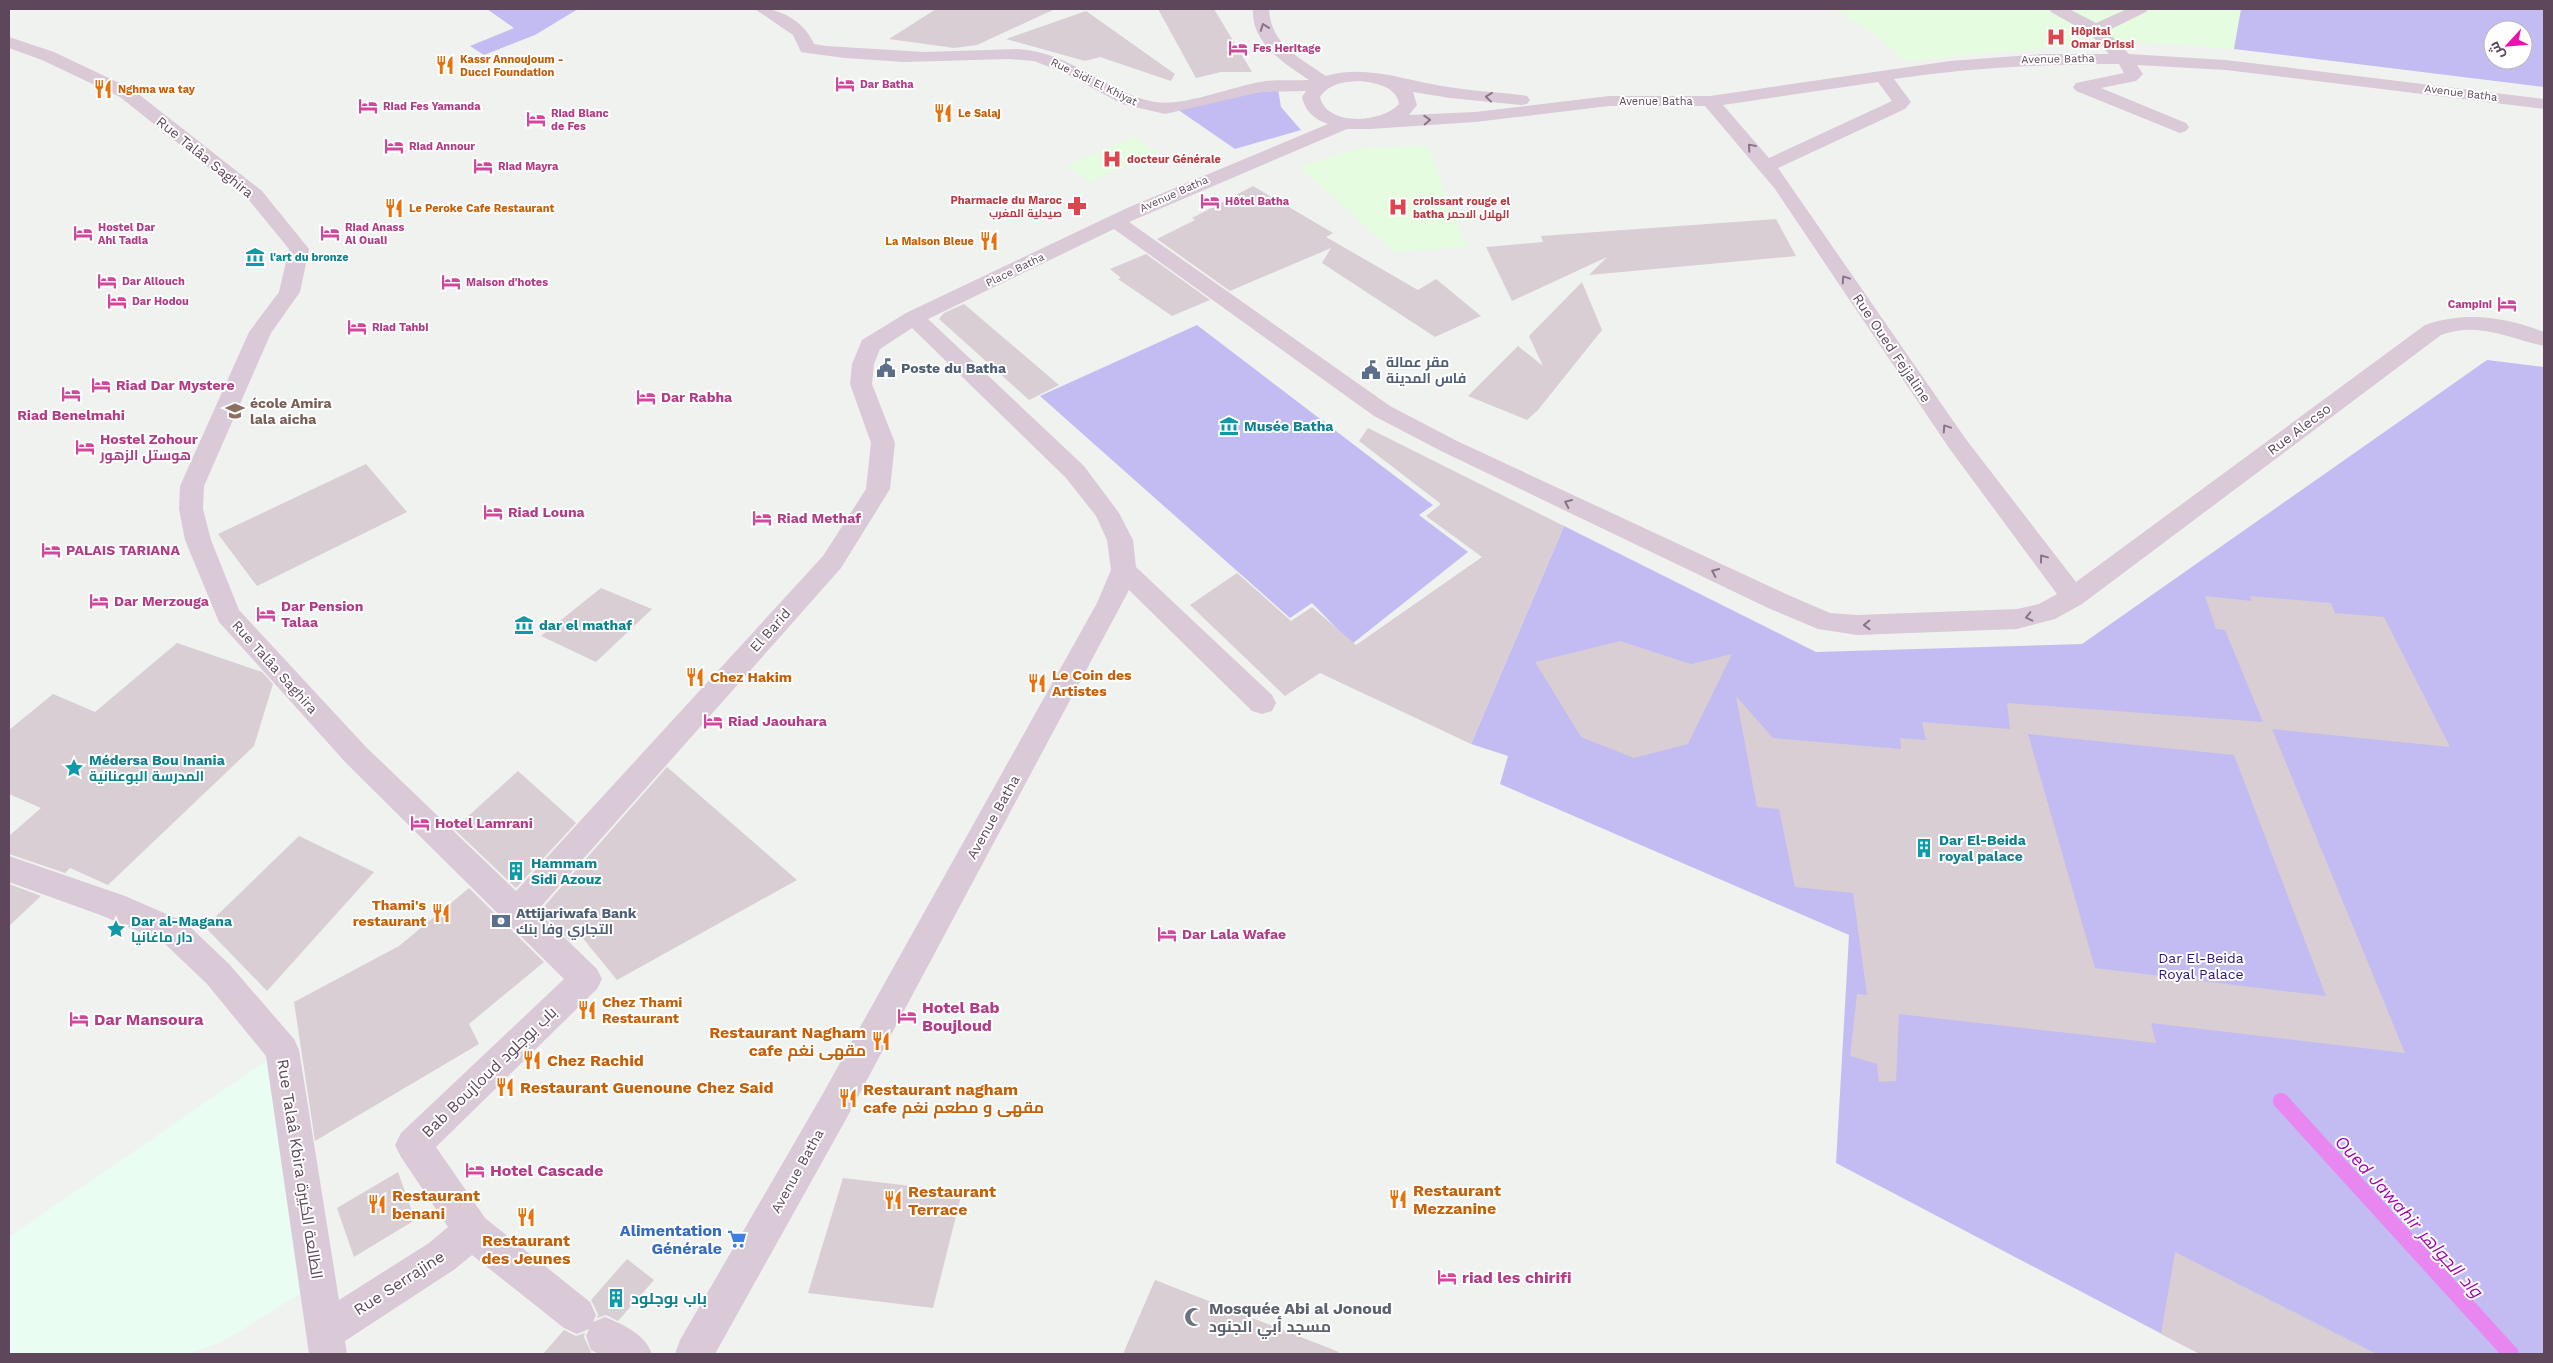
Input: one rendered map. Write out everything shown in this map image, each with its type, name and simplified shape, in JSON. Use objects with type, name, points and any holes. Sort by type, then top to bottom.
[{"type":"street","name":"Rue Sidi El Khiyat","points":[[763,9],[800,32],[807,48],[832,52],[922,56],[963,57],[1022,54],[1034,56],[1073,69],[1126,100],[1165,109],[1261,87],[1322,84],[1338,78],[1359,76],[1393,83]]},
{"type":"street","points":[[1262,9],[1264,29],[1272,42],[1322,84],[1312,97],[1315,109],[1324,116],[1345,123]]},
{"type":"street","points":[[2057,9],[2096,30],[2124,59],[2134,74],[2130,77],[2082,87],[2180,128]]},
{"type":"street","points":[[2096,30],[2140,9]]},
{"type":"street","name":"Rue Talâa Saghira","points":[[9,42],[48,56],[126,93],[255,195],[299,249],[289,292],[260,332],[192,486],[191,509],[198,540],[228,615],[337,735],[586,979]]},
{"type":"street","name":"Avenue Batha","points":[[1116,221],[1251,161],[1345,123],[1378,123],[1476,117],[1572,104],[1710,101],[2012,60],[2124,59],[2235,66],[2544,104]]},
{"type":"street","points":[[1767,166],[1899,105],[1902,102],[1883,76]]},
{"type":"street","points":[[1378,123],[1400,114],[1408,105],[1407,96],[1393,83]]},
{"type":"street","name":"Avenue Batha","points":[[1393,83],[1475,96],[1572,104]]},
{"type":"street","name":"Rue Oued Fejjaline","points":[[1710,101],[1782,185],[1956,443],[2073,597]]},
{"type":"street","name":"Place Batha","points":[[914,318],[1116,221]]},
{"type":"street","name":"Rue Alecso","points":[[1116,221],[1322,371],[1382,411],[1449,446],[1811,616],[1840,624],[1997,621],[2031,617],[2062,604],[2073,597],[2433,330],[2454,323],[2476,323],[2499,325],[2544,338]]},
{"type":"street","points":[[914,318],[1075,472],[1107,513],[1120,540],[1124,570],[1262,703]]},
{"type":"street","name":"El Barid","points":[[517,912],[832,562],[878,489],[883,443],[861,384],[863,364],[870,346],[914,318]]},
{"type":"street","name":"Avenue Batha","points":[[694,1354],[988,828],[1110,603],[1124,570]]},
{"type":"street","name":"Rue Talaâ Kbira الطالعة الكبيرة","points":[[9,869],[114,906],[174,932],[218,974],[282,1050],[319,1282],[326,1343]]},
{"type":"street","name":"Bab Boujloud باب بوجلود","points":[[586,979],[413,1145],[472,1231],[605,1335]]},
{"type":"street","name":"Rue Serrajine","points":[[326,1343],[442,1256],[472,1231]]},
{"type":"shaded area","name":"Hôpital Omar Drissi","points":[[1834,9],[2241,9],[2234,49],[2124,41],[1905,61],[1872,33]]},
{"type":"shaded area","name":"docteur Générale","points":[[1135,137],[1158,153],[1089,182],[1066,166]]},
{"type":"shaded area","name":"croissant rouge el batha الهلال الاحمر","points":[[1427,145],[1467,247],[1394,252],[1299,167],[1357,149]]},
{"type":"shaded area","points":[[282,1050],[319,1282],[222,1342],[186,1354],[9,1354],[9,1237]]},
{"type":"green space","points":[[487,9],[578,9],[535,35],[484,55],[470,46],[514,28]]},
{"type":"green space","points":[[2241,9],[2544,9],[2544,87],[2234,49]]},
{"type":"green space","points":[[1278,89],[1281,107],[1301,130],[1235,149],[1174,107]]},
{"type":"green space","points":[[1197,325],[1433,505],[1419,515],[1468,552],[1352,644],[1312,603],[1290,618],[1040,396]]},
{"type":"green space","name":"Dar El-Beida Royal Palace","points":[[2487,360],[2544,367],[2544,1354],[2200,1354],[1836,1163],[1849,935],[1500,784],[1508,756],[1471,744],[1564,526],[1816,652],[2082,644]]},
{"type":"building","points":[[936,9],[1055,9],[977,45],[954,48],[889,39]]},
{"type":"building","points":[[1158,9],[1214,9],[1252,72],[1221,72],[1196,78]]},
{"type":"building","points":[[1086,11],[1175,74],[1171,81],[1100,57],[1085,61],[1006,39]]},
{"type":"building","points":[[1253,186],[1333,233],[1326,237],[1418,290],[1436,279],[1481,316],[1435,337],[1322,263],[1331,248],[1230,291],[1157,239],[1195,220],[1192,218]]},
{"type":"building","points":[[1776,219],[1796,256],[1589,275],[1607,257],[1512,301],[1486,247],[1543,242],[1541,236]]},
{"type":"building","points":[[1146,254],[1210,300],[1172,316],[1118,279],[1121,278],[1110,269]]},
{"type":"building","points":[[1582,282],[1602,330],[1538,410],[1527,420],[1468,396],[1518,346],[1543,366],[1529,336]]},
{"type":"building","points":[[964,304],[1059,385],[1029,400],[939,319],[944,313]]},
{"type":"building","points":[[1368,428],[1564,526],[1471,744],[1320,673],[1285,696],[1190,605],[1237,573],[1291,621],[1312,607],[1356,645],[1482,557],[1426,516],[1441,504],[1359,441]]},
{"type":"building","points":[[366,464],[407,512],[257,586],[218,534]]},
{"type":"building","points":[[601,588],[652,609],[596,662],[541,636]]},
{"type":"building","name":"Dar El-Beida royal palace","points":[[2205,596],[2252,601],[2250,596],[2331,603],[2335,613],[2384,617],[2450,747],[2272,729],[2405,1053],[2151,1023],[2156,1043],[1899,1014],[1896,1081],[1879,1082],[1877,1064],[1850,1056],[1857,994],[1867,995],[1853,893],[1795,887],[1779,809],[1757,807],[1736,696],[1773,738],[1901,749],[1900,738],[1926,740],[1922,722],[2010,729],[2007,703],[2263,722],[2225,630],[2216,629]],"holes":[[[2028,734],[2234,755],[2326,996],[2095,968]]]},
{"type":"building","points":[[1620,641],[1691,664],[1732,654],[1688,744],[1634,758],[1581,737],[1535,662]]},
{"type":"building","points":[[177,643],[262,672],[273,684],[254,746],[108,885],[70,868],[65,873],[9,854],[9,836],[41,808],[9,794],[9,730],[53,694],[95,712]]},
{"type":"building","points":[[667,767],[797,880],[617,980],[581,936],[570,941],[540,911]]},
{"type":"building","name":"Hammam Sidi Azouz","points":[[518,771],[576,823],[516,888],[454,829]]},
{"type":"building","points":[[299,836],[374,872],[267,991],[205,927]]},
{"type":"building","points":[[9,884],[41,896],[9,926]]},
{"type":"building","points":[[469,888],[544,962],[469,1024],[479,1044],[315,1141],[294,1002],[399,946]]},
{"type":"building","points":[[398,1172],[415,1220],[354,1257],[337,1208]]},
{"type":"building","points":[[843,1178],[962,1192],[933,1308],[808,1293]]},
{"type":"building","points":[[2175,1252],[2377,1354],[2200,1354],[2161,1334]]},
{"type":"building","points":[[627,1259],[654,1280],[618,1321],[606,1315],[597,1318],[598,1314],[591,1300]]},
{"type":"building","name":"Mosquée Abi al Jonoud مسجد أبي الجنود","points":[[1155,1280],[1339,1352],[1339,1354],[1123,1354]]},
{"type":"building","points":[[564,1330],[576,1336],[585,1333],[584,1337],[591,1352],[589,1354],[543,1354]]},
{"type":"waterway","name":"Oued Jawahir واد الجواهر","points":[[2281,1101],[2511,1354]]},
{"type":"place","name":"Hôpital Omar Drissi","points":[[2056,37]]},
{"type":"place","name":"Fes Heritage","points":[[1238,48]]},
{"type":"place","name":"Kassr Annoujoum - Ducci Foundation","points":[[445,65]]},
{"type":"place","name":"Dar Batha","points":[[845,84]]},
{"type":"place","name":"Nghma wa tay","points":[[103,89]]},
{"type":"place","name":"Riad Fes Yamanda","points":[[368,106]]},
{"type":"place","name":"Le Salaj","points":[[943,113]]},
{"type":"place","name":"Riad Blanc de Fes","points":[[536,119]]},
{"type":"place","name":"Riad Annour","points":[[394,146]]},
{"type":"place","name":"docteur Générale","points":[[1112,159]]},
{"type":"place","name":"Riad Mayra","points":[[483,166]]},
{"type":"place","name":"Hôtel Batha","points":[[1210,201]]},
{"type":"place","name":"Pharmacie du Maroc صيدلية المغرب","points":[[1077,206]]},
{"type":"place","name":"croissant rouge el batha الهلال الاحمر","points":[[1398,207]]},
{"type":"place","name":"Le Peroke Cafe Restaurant","points":[[394,208]]},
{"type":"place","name":"Hostel Dar Ahl Tadla","points":[[83,233]]},
{"type":"place","name":"Riad Anass Al Ouali","points":[[330,233]]},
{"type":"place","name":"La Maison Bleue","points":[[989,241]]},
{"type":"place","name":"l'art du bronze","points":[[255,257]]},
{"type":"place","name":"Dar Allouch","points":[[107,281]]},
{"type":"place","name":"Maison d'hotes","points":[[451,282]]},
{"type":"place","name":"Dar Hodou","points":[[117,301]]},
{"type":"place","name":"Campini","points":[[2507,304]]},
{"type":"place","name":"Riad Tahbi","points":[[357,327]]},
{"type":"place","name":"Poste du Batha","points":[[886,368]]},
{"type":"place","name":"مقر عمالة فاس المدينة","points":[[1371,370]]},
{"type":"place","name":"Riad Dar Mystere","points":[[101,385]]},
{"type":"place","name":"Riad Benelmahi","points":[[71,394]]},
{"type":"place","name":"Dar Rabha","points":[[646,397]]},
{"type":"place","name":"école Amira lala aicha","points":[[235,411]]},
{"type":"place","name":"Musée Batha","points":[[1229,426]]},
{"type":"place","name":"Hostel Zohour هوستل الزهور","points":[[85,447]]},
{"type":"place","name":"Riad Louna","points":[[493,512]]},
{"type":"place","name":"Riad Methaf","points":[[762,518]]},
{"type":"place","name":"PALAIS TARIANA","points":[[51,550]]},
{"type":"place","name":"Dar Merzouga","points":[[99,601]]},
{"type":"place","name":"Dar Pension Talaa","points":[[266,614]]},
{"type":"place","name":"dar el mathaf","points":[[524,625]]},
{"type":"place","name":"Chez Hakim","points":[[695,677]]},
{"type":"place","name":"Le Coin des Artistes","points":[[1037,683]]},
{"type":"place","name":"Riad Jaouhara","points":[[713,721]]},
{"type":"place","name":"Médersa Bou Inania المدرسة البوعنانية","points":[[74,768]]},
{"type":"place","name":"Hotel Lamrani","points":[[420,823]]},
{"type":"place","name":"Dar El-Beida royal palace","points":[[1924,848]]},
{"type":"place","name":"Hammam Sidi Azouz","points":[[516,871]]},
{"type":"place","name":"Thami's restaurant","points":[[441,913]]},
{"type":"place","name":"Attijariwafa Bank التجاري وفا بنك","points":[[501,921]]},
{"type":"place","name":"Dar al-Magana دار ماغانيا","points":[[116,929]]},
{"type":"place","name":"Dar Lala Wafae","points":[[1167,934]]},
{"type":"place","name":"Chez Thami Restaurant","points":[[587,1010]]},
{"type":"place","name":"Hotel Bab Boujloud","points":[[907,1016]]},
{"type":"place","name":"Dar Mansoura","points":[[79,1019]]},
{"type":"place","name":"Restaurant Nagham cafe مقهى نغم","points":[[881,1041]]},
{"type":"place","name":"Chez Rachid","points":[[532,1060]]},
{"type":"place","name":"Restaurant Guenoune Chez Said","points":[[505,1087]]},
{"type":"place","name":"Restaurant nagham cafe مقهى و مطعم نغم","points":[[848,1098]]},
{"type":"place","name":"Hotel Cascade","points":[[475,1170]]},
{"type":"place","name":"Restaurant Mezzanine","points":[[1398,1199]]},
{"type":"place","name":"Restaurant Terrace","points":[[893,1200]]},
{"type":"place","name":"Restaurant benani","points":[[377,1204]]},
{"type":"place","name":"Restaurant des Jeunes","points":[[526,1217]]},
{"type":"place","name":"Alimentation Générale","points":[[737,1239]]},
{"type":"place","name":"riad les chirifi","points":[[1447,1277]]},
{"type":"place","name":"باب بوجلود","points":[[616,1298]]},
{"type":"place","name":"Mosquée Abi al Jonoud مسجد أبي الجنود","points":[[1194,1317]]}]
